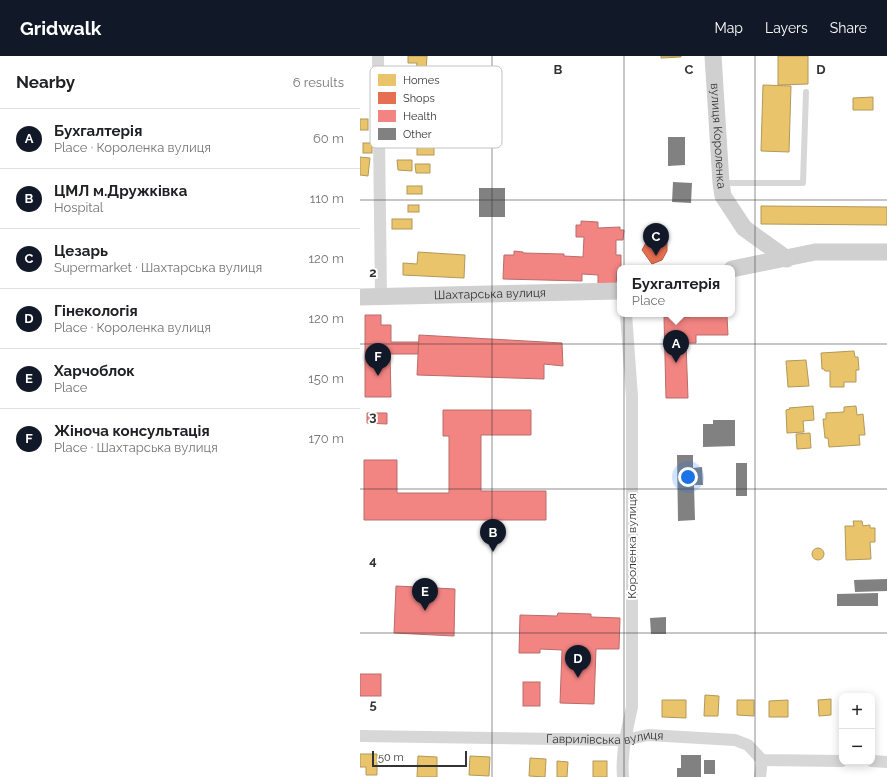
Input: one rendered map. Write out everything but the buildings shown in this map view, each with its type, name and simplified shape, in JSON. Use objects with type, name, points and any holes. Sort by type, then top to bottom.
[{"type":"street","points":[[378,56],[378,66]]},
{"type":"street","name":"вулиця Короленка","points":[[712,56],[723,196],[744,228],[787,258]]},
{"type":"street","points":[[379,148],[380,297]]},
{"type":"street","points":[[735,268],[815,252],[887,252]]},
{"type":"street","name":"Шахтарська вулиця","points":[[360,297],[617,291]]},
{"type":"street","name":"Короленка вулиця","points":[[623,777],[622,762],[632,707],[632,397],[626,317]]},
{"type":"street","name":"Гаврилівська вулиця","points":[[360,736],[625,740],[648,735],[735,740],[748,746],[762,760]]},
{"type":"street","points":[[760,777],[762,760],[839,761]]},
{"type":"street","points":[[875,761],[887,762]]},
{"type":"lane","points":[[721,183],[803,183],[806,92]]},
{"type":"place","name":"Цезарь","points":[[656,256]]},
{"type":"place","name":"Бухгалтерія","points":[[676,363]]},
{"type":"place","name":"Жіноча консультація","points":[[378,376]]},
{"type":"place","name":"ЦМЛ м.Дружківка","points":[[493,552]]},
{"type":"place","name":"Харчоблок","points":[[425,611]]},
{"type":"place","name":"Гінекологія","points":[[578,678]]}]
